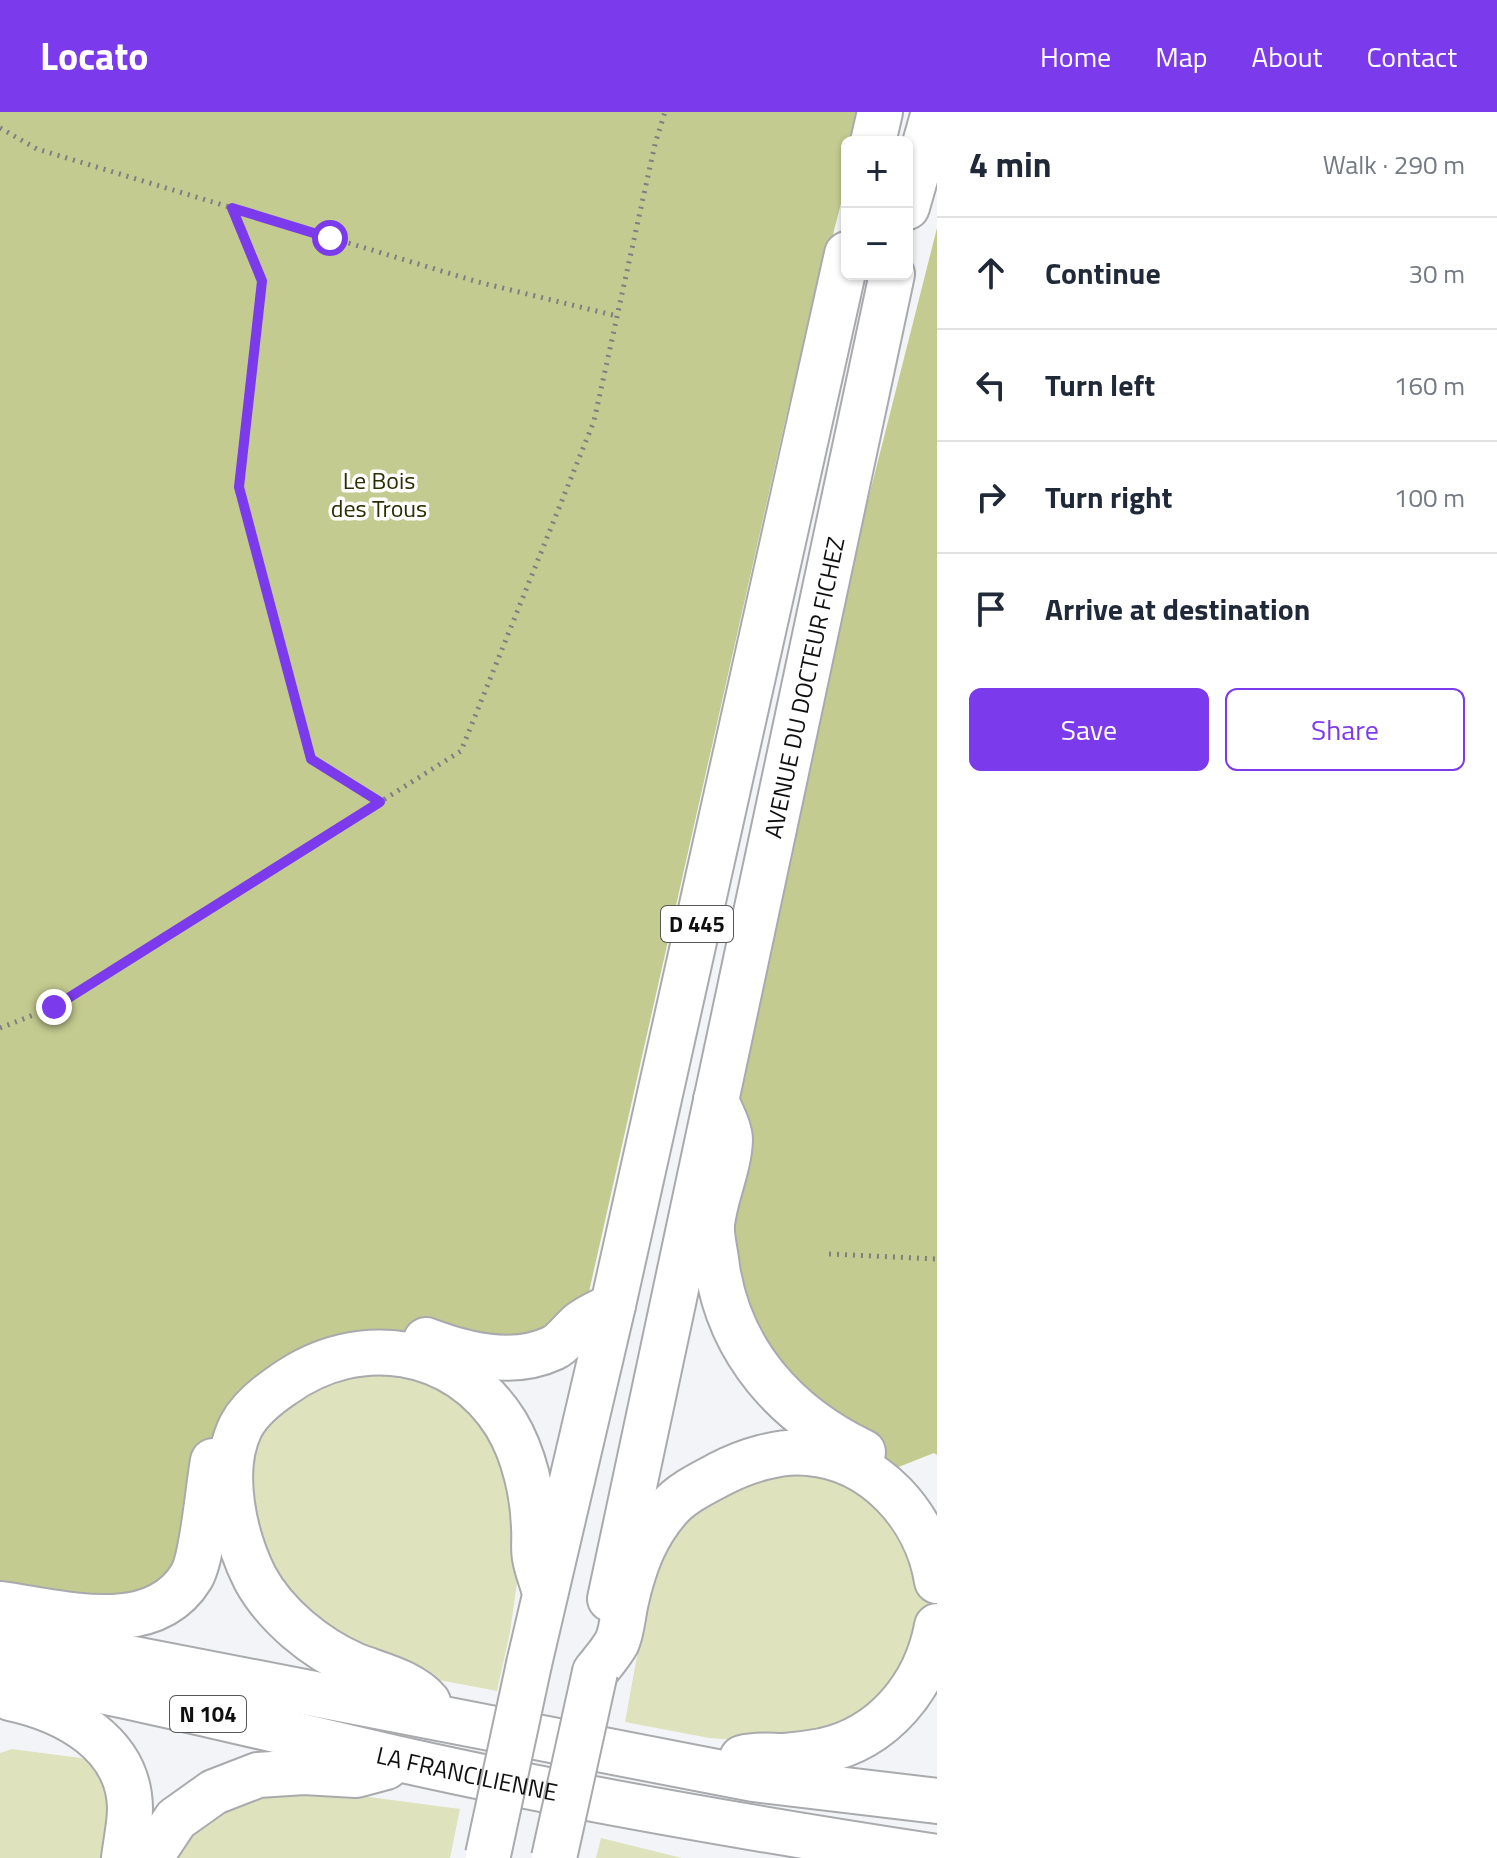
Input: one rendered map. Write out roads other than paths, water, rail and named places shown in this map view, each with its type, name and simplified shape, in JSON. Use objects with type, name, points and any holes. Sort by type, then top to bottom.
[{"type":"main road","points":[[874,136],[880,112]]},
{"type":"main road","points":[[913,186],[934,112]]},
{"type":"main road","name":"D 445","points":[[487,1857],[841,280]]},
{"type":"main road","name":"AVENUE DU DOCTEUR FICHEZ","points":[[716,1100],[891,280]]},
{"type":"main road","points":[[716,1100],[730,1137],[712,1227],[719,1279],[729,1319],[751,1360],[778,1393],[809,1421],[896,1468],[937,1519]]},
{"type":"main road","name":"D 445","points":[[554,1858],[716,1100]]},
{"type":"main road","points":[[0,1603],[114,1617],[145,1614],[170,1600],[193,1576],[218,1433],[242,1393],[285,1359],[328,1338],[381,1332],[420,1338],[449,1349],[487,1357],[522,1358],[555,1347],[582,1323],[613,1305]]},
{"type":"main road","points":[[439,1717],[417,1690],[346,1661],[312,1640],[281,1613],[257,1580],[236,1536],[231,1489],[233,1455],[241,1425],[257,1406],[295,1376],[324,1362],[356,1353],[389,1350],[423,1358],[454,1373],[486,1397],[506,1425],[520,1455],[530,1489],[534,1555],[545,1593]]},
{"type":"main road","points":[[595,1672],[617,1641],[632,1576],[647,1537],[671,1505],[699,1485],[734,1467],[778,1455],[809,1453],[846,1462],[878,1479],[904,1506],[925,1536],[937,1581]]},
{"type":"main road","points":[[700,1769],[755,1754],[785,1756],[825,1750],[858,1739],[896,1712],[918,1681],[934,1645],[937,1626]]},
{"type":"main road","name":"LA FRANCILIENNE","points":[[0,1633],[753,1779],[937,1801]]},
{"type":"main road","name":"LA FRANCILIENNE","points":[[0,1672],[642,1809],[937,1857]]},
{"type":"main road","points":[[0,1696],[57,1712],[84,1726],[111,1752],[125,1778],[130,1808],[124,1858]]},
{"type":"main road","points":[[150,1858],[176,1819],[214,1792],[258,1775],[304,1772],[356,1775],[408,1761]]},
{"type":"main road","points":[[642,1809],[701,1844],[744,1858]]},
{"type":"park label","name":"Le Bois des Trous","points":[[379,494]]}]
